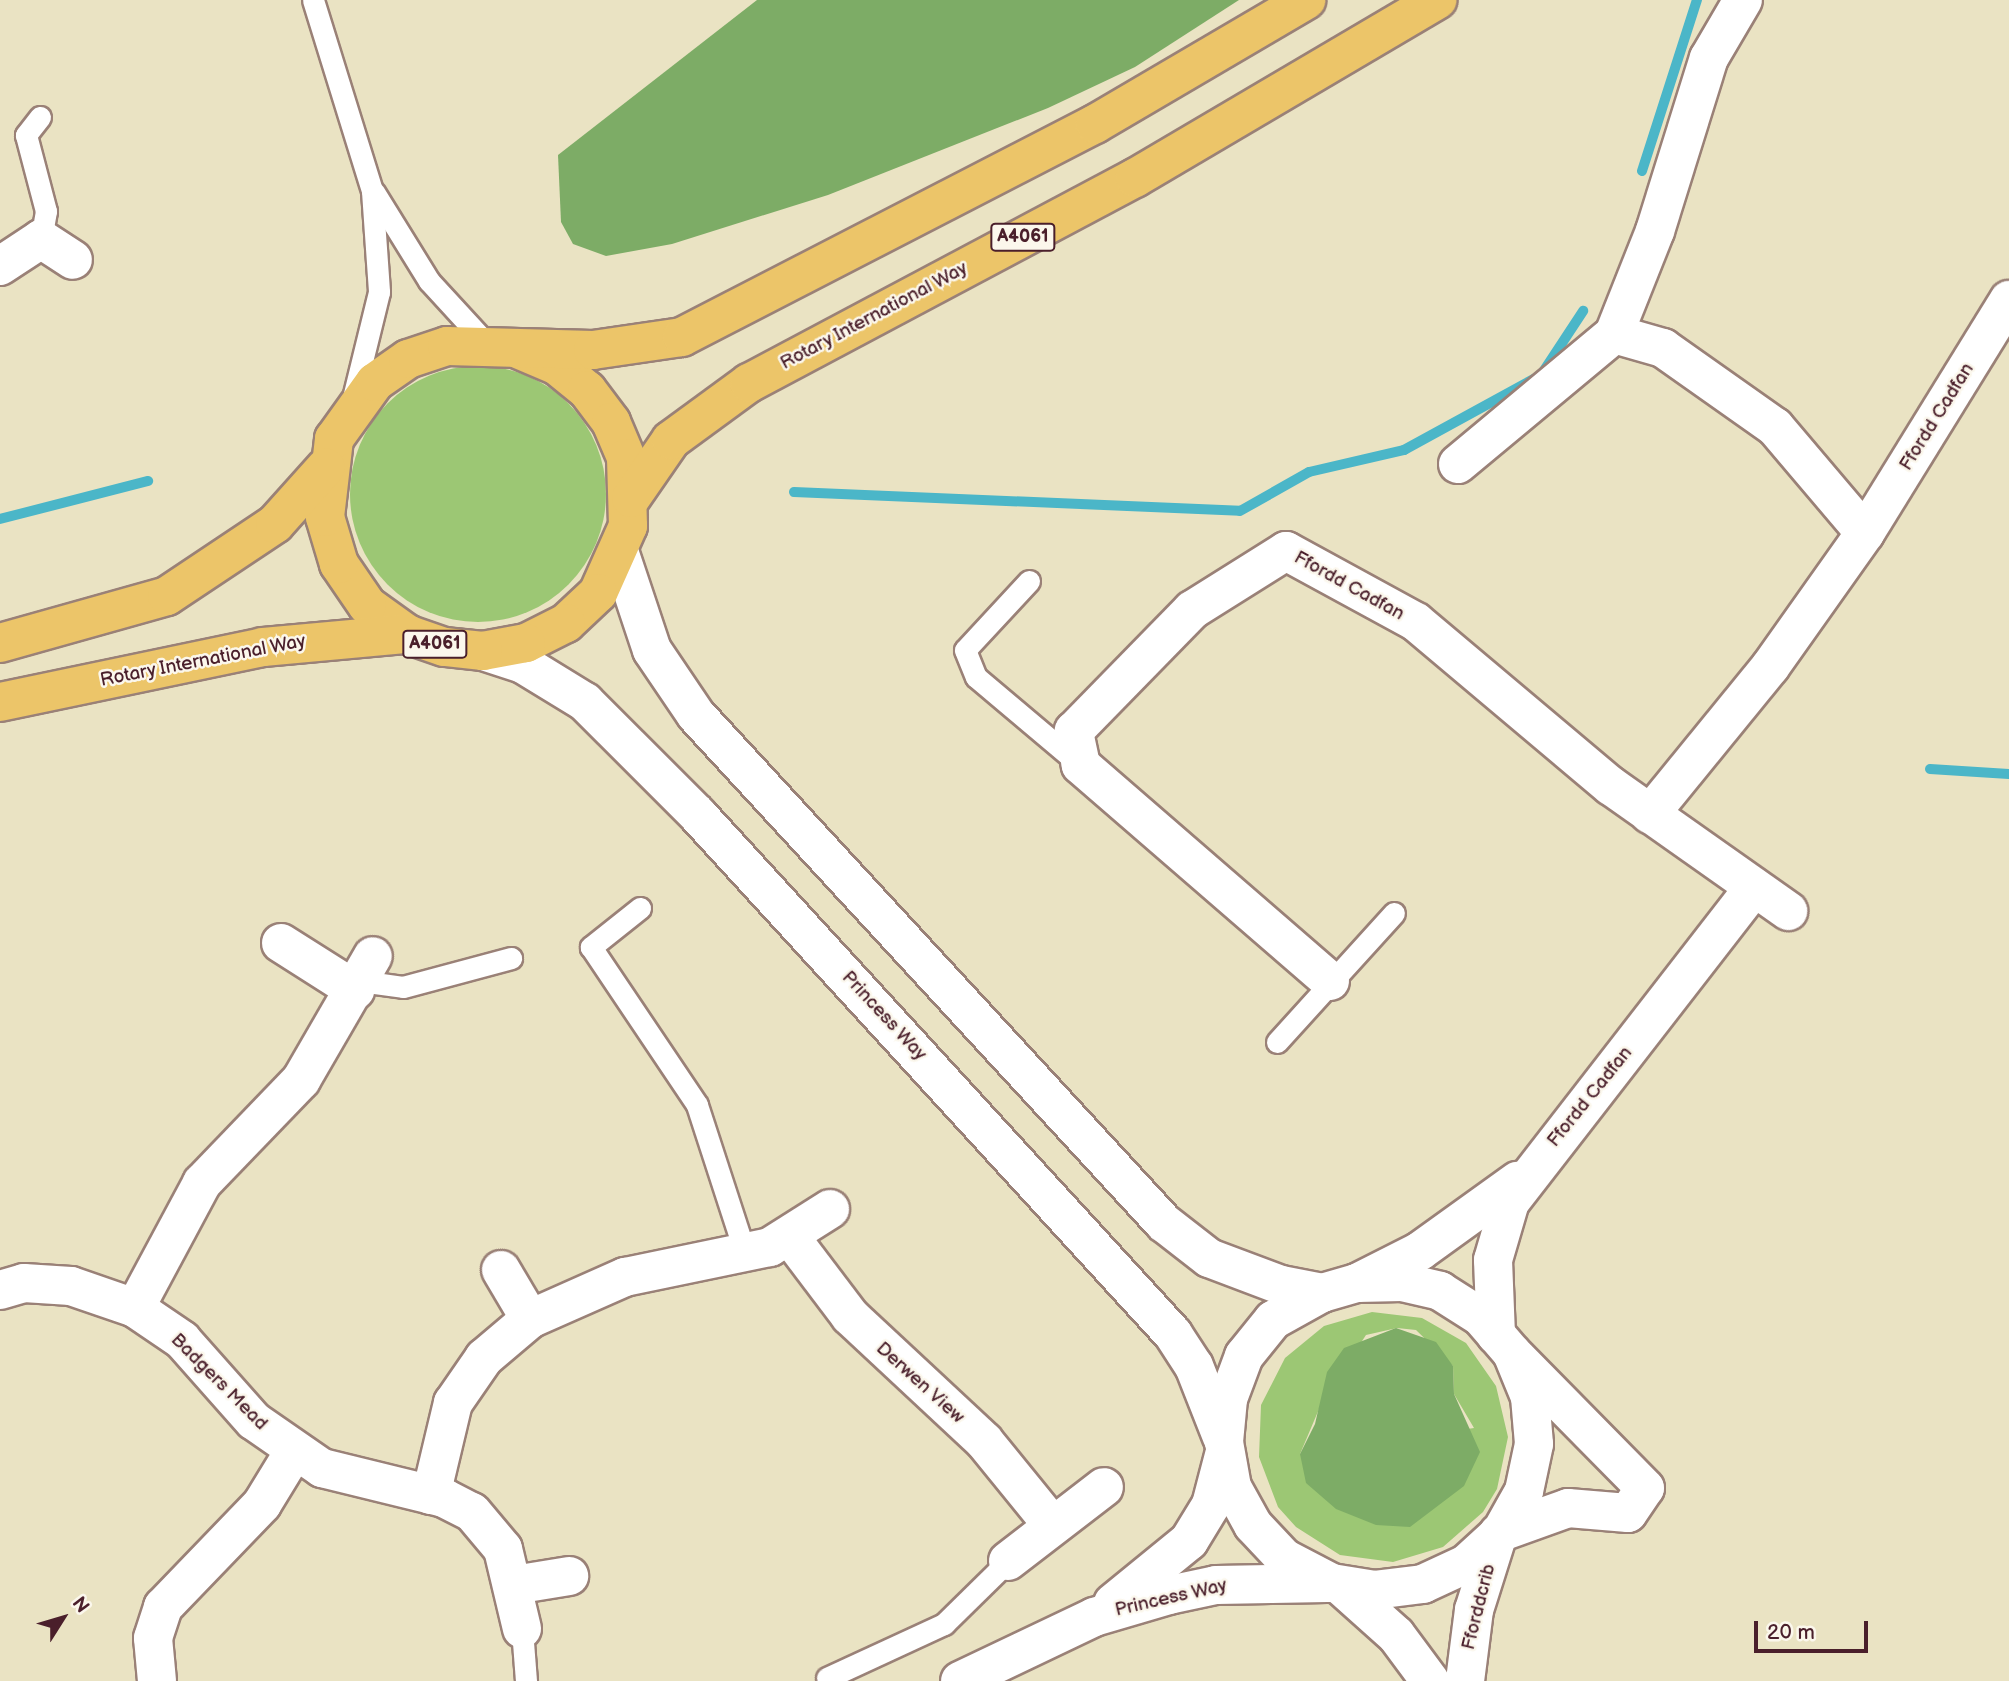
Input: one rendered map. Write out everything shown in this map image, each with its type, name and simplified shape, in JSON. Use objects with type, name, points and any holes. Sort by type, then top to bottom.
[{"type":"main road","name":"A4061","points":[[0,643],[167,596],[275,524],[326,467],[348,413],[374,382],[408,359],[447,346],[642,345],[722,320],[1095,124],[1306,0]]},
{"type":"main road","name":"Rotary International Way","points":[[631,498],[671,440],[738,390],[1135,178],[1437,0]]},
{"type":"main road","name":"A4061","points":[[326,467],[324,517],[339,564],[367,605],[407,634],[444,647],[483,651],[526,643],[566,623],[598,593],[620,554],[631,498],[616,434],[587,390],[556,365],[503,347]]},
{"type":"main road","name":"Rotary International Way","points":[[0,702],[287,643],[407,634]]},
{"type":"street","points":[[1458,464],[1614,334],[1655,231],[1709,58],[1744,0]]},
{"type":"street","points":[[0,266],[41,239],[73,260]]},
{"type":"street","name":"Ffordd Cadfan","points":[[1650,814],[1770,667],[1865,533],[2009,300]]},
{"type":"street","points":[[1614,334],[1663,348],[1775,427],[1865,533]]},
{"type":"street","name":"Ffordd Cadfan","points":[[1080,765],[1074,731],[1192,610],[1286,551],[1416,622],[1650,814],[1788,911]]},
{"type":"street","name":"Princess Way","points":[[620,554],[652,650],[696,715],[1164,1223],[1232,1269],[1340,1288],[1402,1282],[1440,1292],[1481,1317],[1504,1344],[1530,1397],[1534,1444],[1524,1491],[1499,1533],[1466,1564],[1423,1584],[1375,1590],[1336,1584],[1216,1585],[1094,1617],[960,1681]]},
{"type":"street","name":"Princess Way","points":[[483,651],[523,664],[585,702],[697,814],[1173,1334],[1194,1366],[1224,1447],[1232,1487],[1253,1525],[1284,1558],[1336,1584]]},
{"type":"street","points":[[1080,765],[1329,981]]},
{"type":"street","name":"Ffordd Cadfan","points":[[1504,1344],[1492,1288],[1498,1234],[1528,1173],[1754,888]]},
{"type":"street","points":[[135,1308],[202,1183],[301,1080],[363,976],[281,943]]},
{"type":"street","name":"Ffordd Cadfan","points":[[1340,1288],[1420,1251],[1528,1173]]},
{"type":"street","points":[[431,1495],[453,1403],[484,1358],[530,1319],[625,1277],[746,1256],[791,1238],[830,1209]]},
{"type":"street","name":"Derwen View","points":[[791,1238],[850,1316],[984,1441],[1053,1526]]},
{"type":"street","points":[[501,1270],[530,1319]]},
{"type":"street","name":"Badgers Mead","points":[[0,1290],[24,1283],[71,1286],[135,1308],[182,1340],[254,1421],[295,1450],[348,1478],[458,1503],[484,1522],[503,1549],[514,1585],[522,1629]]},
{"type":"street","name":"Princess Way","points":[[1094,1617],[1189,1541],[1211,1505],[1224,1447],[1228,1399],[1244,1356],[1273,1320],[1340,1288]]},
{"type":"street","points":[[1499,1533],[1568,1508],[1628,1513],[1645,1488],[1504,1344]]},
{"type":"street","points":[[157,1681],[153,1638],[163,1607],[262,1504],[295,1450]]},
{"type":"street","points":[[1008,1561],[1104,1487]]},
{"type":"street","name":"Fforddcrib","points":[[1465,1681],[1474,1611],[1499,1533]]},
{"type":"street","points":[[514,1585],[569,1576]]},
{"type":"street","points":[[1336,1584],[1396,1636],[1430,1681]]},
{"type":"lane","points":[[313,0],[372,191],[379,292],[348,413]]},
{"type":"lane","points":[[40,117],[26,135],[46,211],[41,239]]},
{"type":"lane","points":[[372,191],[429,281],[503,347]]},
{"type":"lane","points":[[1029,581],[965,650],[976,677],[1080,765]]},
{"type":"lane","points":[[640,908],[591,947],[697,1105],[746,1256]]},
{"type":"lane","points":[[1276,1042],[1394,913]]},
{"type":"lane","points":[[363,976],[403,987],[512,958]]},
{"type":"lane","points":[[827,1678],[944,1624],[1008,1561]]},
{"type":"lane","points":[[522,1629],[526,1681]]},
{"type":"green space","points":[[757,0],[1239,0],[1135,67],[1048,108],[828,195],[672,244],[606,256],[573,244],[561,222],[558,155]]},
{"type":"green space","points":[[465,366],[491,366],[527,375],[549,387],[569,403],[585,423],[597,445],[604,469],[604,519],[597,543],[585,565],[569,585],[549,601],[527,613],[491,622],[465,622],[429,613],[407,601],[387,585],[371,565],[359,543],[350,507],[350,481],[359,445],[371,423],[387,403],[407,387],[429,375]]},
{"type":"green space","points":[[1372,1312],[1422,1318],[1466,1343],[1496,1386],[1508,1437],[1497,1489],[1483,1512],[1443,1547],[1393,1562],[1340,1555],[1296,1527],[1278,1507],[1259,1457],[1261,1405],[1285,1358],[1324,1326]],"holes":[[[1397,1328],[1416,1330],[1453,1366],[1454,1394],[1474,1428],[1300,1454],[1322,1402],[1366,1335]]]},
{"type":"green space","points":[[1396,1328],[1436,1342],[1453,1366],[1454,1394],[1480,1452],[1464,1486],[1410,1527],[1376,1525],[1336,1509],[1306,1483],[1300,1454],[1315,1424],[1327,1372],[1344,1348]]},
{"type":"waterway","points":[[1642,171],[1697,0]]},
{"type":"waterway","points":[[794,492],[1240,511],[1309,472],[1404,450],[1541,375],[1583,311]]},
{"type":"waterway","points":[[0,519],[148,481]]},
{"type":"waterway","points":[[1930,769],[2009,774]]}]
